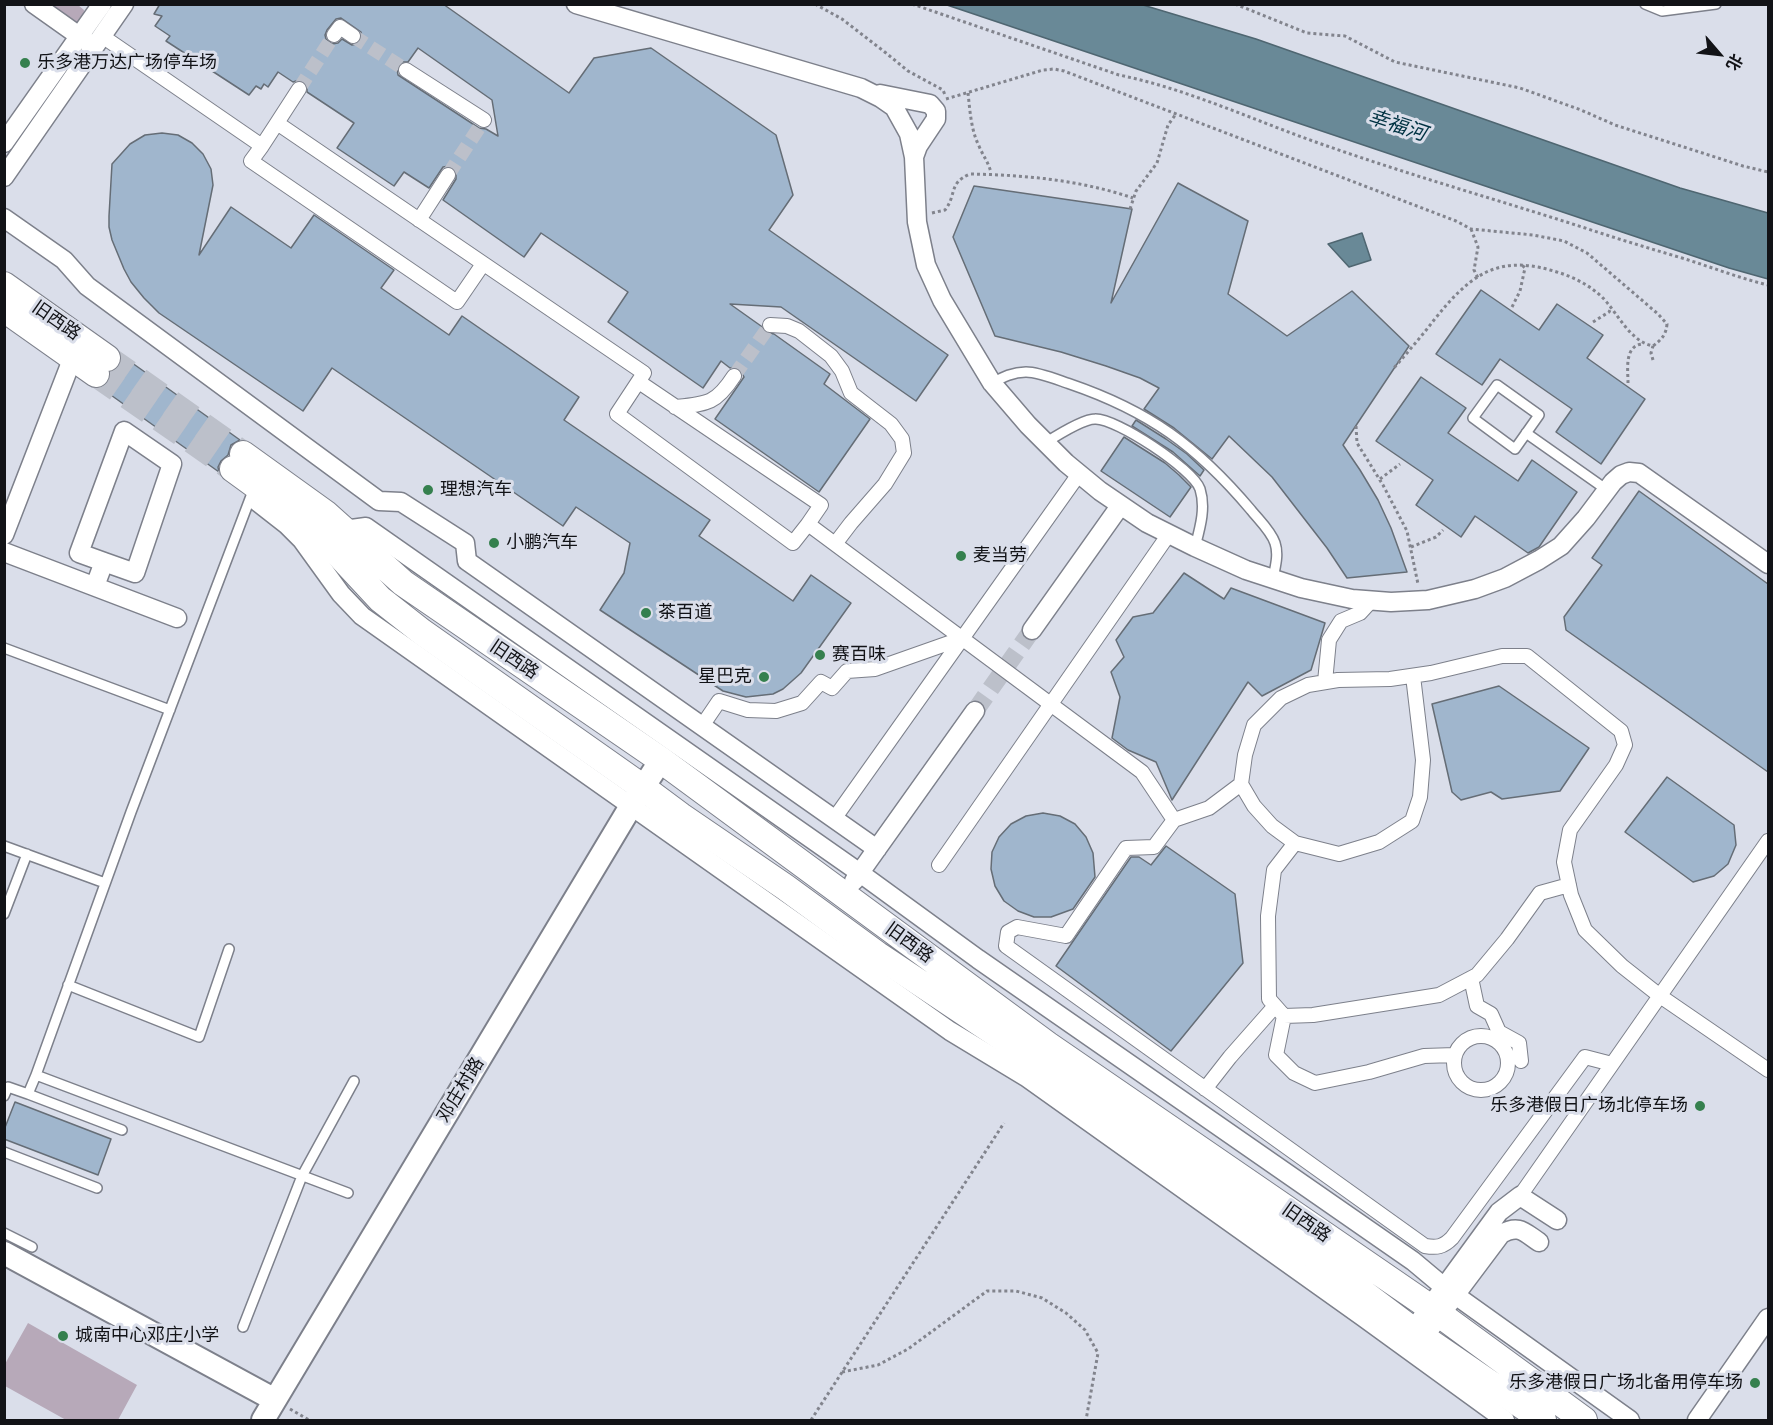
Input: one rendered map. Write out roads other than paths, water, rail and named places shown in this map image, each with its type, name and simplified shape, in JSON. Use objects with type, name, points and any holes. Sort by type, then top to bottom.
[{"type":"main road","name":"旧西路","points":[[4,285],[101,366],[73,357],[4,309]]},
{"type":"main road","name":"旧西路","points":[[1535,1412],[1442,1301],[1048,1045],[660,760],[403,583],[325,513],[238,462],[254,492],[314,528],[353,572],[393,609],[637,797],[681,816],[785,887],[878,955],[1037,1061],[1286,1236],[1412,1341],[1535,1412],[1584,1420]]},
{"type":"street","points":[[34,4],[79,36]]},
{"type":"street","points":[[4,143],[79,36],[124,4]]},
{"type":"street","points":[[576,4],[861,88],[894,107],[909,134],[914,157],[917,214],[926,265],[942,300],[992,383],[1045,443],[1079,474],[1120,506],[1147,523],[1195,547],[1246,570],[1311,590],[1371,601],[1428,600],[1475,589],[1505,578],[1561,546],[1607,490],[1621,475],[1629,472],[1639,473],[1768,564]]},
{"type":"street","points":[[79,36],[99,21]]},
{"type":"street","points":[[99,21],[262,146]]},
{"type":"street","points":[[4,177],[99,21]]},
{"type":"street","points":[[334,35],[340,27],[353,36]]},
{"type":"street","points":[[406,70],[484,120]]},
{"type":"street","points":[[299,89],[251,161],[457,302],[483,264]]},
{"type":"street","points":[[869,92],[938,102],[936,119],[918,146],[914,157]]},
{"type":"street","points":[[277,123],[644,373],[617,414],[794,543],[821,505],[639,382]]},
{"type":"street","points":[[419,220],[448,175]]},
{"type":"street","points":[[4,218],[64,260],[87,286],[106,301],[379,501],[401,502],[465,543],[467,561],[877,849]]},
{"type":"street","points":[[770,325],[787,326],[799,331],[831,356],[842,371],[851,393],[891,424],[902,439],[904,453],[885,484],[835,544]]},
{"type":"street","points":[[4,535],[73,357]]},
{"type":"street","points":[[675,407],[711,402],[724,391],[734,376]]},
{"type":"street","points":[[124,431],[172,464],[135,573],[104,562],[79,553],[124,431]]},
{"type":"street","points":[[834,819],[1079,474]]},
{"type":"street","points":[[1032,630],[1120,506]]},
{"type":"street","points":[[808,524],[1142,772],[1173,820]]},
{"type":"street","points":[[344,530],[366,526],[860,873],[978,959],[1413,1261],[1442,1301],[1630,1420]]},
{"type":"street","points":[[939,865],[1169,534]]},
{"type":"street","points":[[4,552],[177,618]]},
{"type":"street","points":[[95,586],[104,562]]},
{"type":"street","points":[[1325,682],[1329,640],[1341,621],[1360,613],[1371,601]]},
{"type":"street","points":[[702,726],[719,701],[748,710],[776,711],[802,703],[821,682],[832,688],[847,671],[875,669],[963,638]]},
{"type":"street","points":[[1413,676],[1423,760],[1420,797],[1412,821],[1379,842],[1339,854],[1295,843],[1272,826],[1254,806],[1241,784],[1245,755],[1254,726],[1281,698],[1308,685],[1325,682],[1390,679],[1502,656],[1527,656],[1621,731],[1625,745],[1616,765],[1570,830],[1564,862],[1569,885],[1585,930],[1622,966],[1660,996],[1768,1070]]},
{"type":"street","points":[[844,895],[975,711]]},
{"type":"street","name":"邓庄村路","points":[[263,1420],[660,760]]},
{"type":"street","points":[[1241,784],[1209,808],[1173,820],[1154,847],[1126,848],[1066,936],[1017,927],[1008,932],[1006,946],[1425,1246],[1437,1248],[1452,1238],[1585,1057],[1612,1064]]},
{"type":"street","points":[[1505,1420],[1412,1341],[1442,1301],[1499,1212],[1520,1196],[1768,841]]},
{"type":"street","points":[[1295,843],[1274,870],[1268,916],[1269,999],[1280,1011],[1313,1015],[1439,995],[1477,975],[1507,939],[1540,893],[1569,885]]},
{"type":"street","points":[[1471,978],[1477,1006],[1491,1014],[1505,1041],[1508,1063],[1502,1080],[1488,1089],[1470,1088],[1458,1077],[1454,1069],[1455,1055],[1461,1045],[1477,1036],[1486,1036],[1495,1039],[1505,1041],[1519,1043],[1521,1061]]},
{"type":"street","points":[[1205,1089],[1230,1057],[1280,1011]]},
{"type":"street","points":[[1280,1011],[1276,1055],[1294,1073],[1315,1083],[1369,1072],[1424,1056],[1455,1055]]},
{"type":"street","points":[[1520,1196],[1557,1220]]},
{"type":"street","points":[[1442,1301],[1501,1234],[1510,1228],[1520,1229],[1539,1242]]},
{"type":"street","points":[[4,1253],[275,1400]]},
{"type":"street","points":[[1696,1420],[1768,1318]]},
{"type":"lane","points":[[1645,4],[1662,11],[1716,4]]},
{"type":"lane","points":[[992,383],[1009,375],[1028,372],[1056,379],[1118,402],[1169,432],[1210,465],[1264,526],[1274,541],[1277,555],[1273,579]]},
{"type":"lane","points":[[1497,385],[1539,415],[1526,433],[1515,449],[1473,418],[1497,385]]},
{"type":"lane","points":[[1045,443],[1059,434],[1094,419],[1113,423],[1150,446],[1186,471],[1199,486],[1203,504],[1195,547]]},
{"type":"lane","points":[[1526,433],[1607,490]]},
{"type":"lane","points":[[28,1094],[105,883],[254,492]]},
{"type":"lane","points":[[4,648],[170,710]]},
{"type":"lane","points":[[4,846],[105,883]]},
{"type":"lane","points":[[4,915],[27,854]]},
{"type":"lane","points":[[68,985],[199,1037],[230,949]]},
{"type":"lane","points":[[36,1076],[348,1193]]},
{"type":"lane","points":[[243,1327],[302,1176],[354,1081]]},
{"type":"lane","points":[[4,1096],[8,1087],[122,1130]]},
{"type":"lane","points":[[4,1152],[97,1188]]},
{"type":"lane","points":[[4,1233],[32,1247]]},
{"type":"water","name":"幸福河","points":[[947,5],[1143,5],[1256,39],[1680,188],[1768,213],[1768,279],[1729,268]]},
{"type":"water","points":[[1362,233],[1371,260],[1349,267],[1328,244]]},
{"type":"tunnel","points":[[299,89],[334,35]]},
{"type":"tunnel","points":[[353,36],[406,70]]},
{"type":"tunnel","points":[[448,175],[484,120]]},
{"type":"tunnel","points":[[734,376],[770,325]]},
{"type":"tunnel","points":[[107,358],[243,454]]},
{"type":"tunnel","points":[[96,374],[233,469]]},
{"type":"tunnel","points":[[975,711],[1032,630]]},
{"type":"place","name":"乐多港万达广场停车场","points":[[25,63]]},
{"type":"place","name":"理想汽车","points":[[428,490]]},
{"type":"place","name":"小鹏汽车","points":[[494,543]]},
{"type":"place","name":"麦当劳","points":[[961,556]]},
{"type":"place","name":"茶百道","points":[[646,613]]},
{"type":"place","name":"赛百味","points":[[820,655]]},
{"type":"place","name":"星巴克","points":[[764,677]]},
{"type":"place","name":"乐多港假日广场北停车场","points":[[1700,1106]]},
{"type":"place","name":"城南中心邓庄小学","points":[[63,1336]]},
{"type":"place","name":"乐多港假日广场北备用停车场","points":[[1755,1383]]}]
